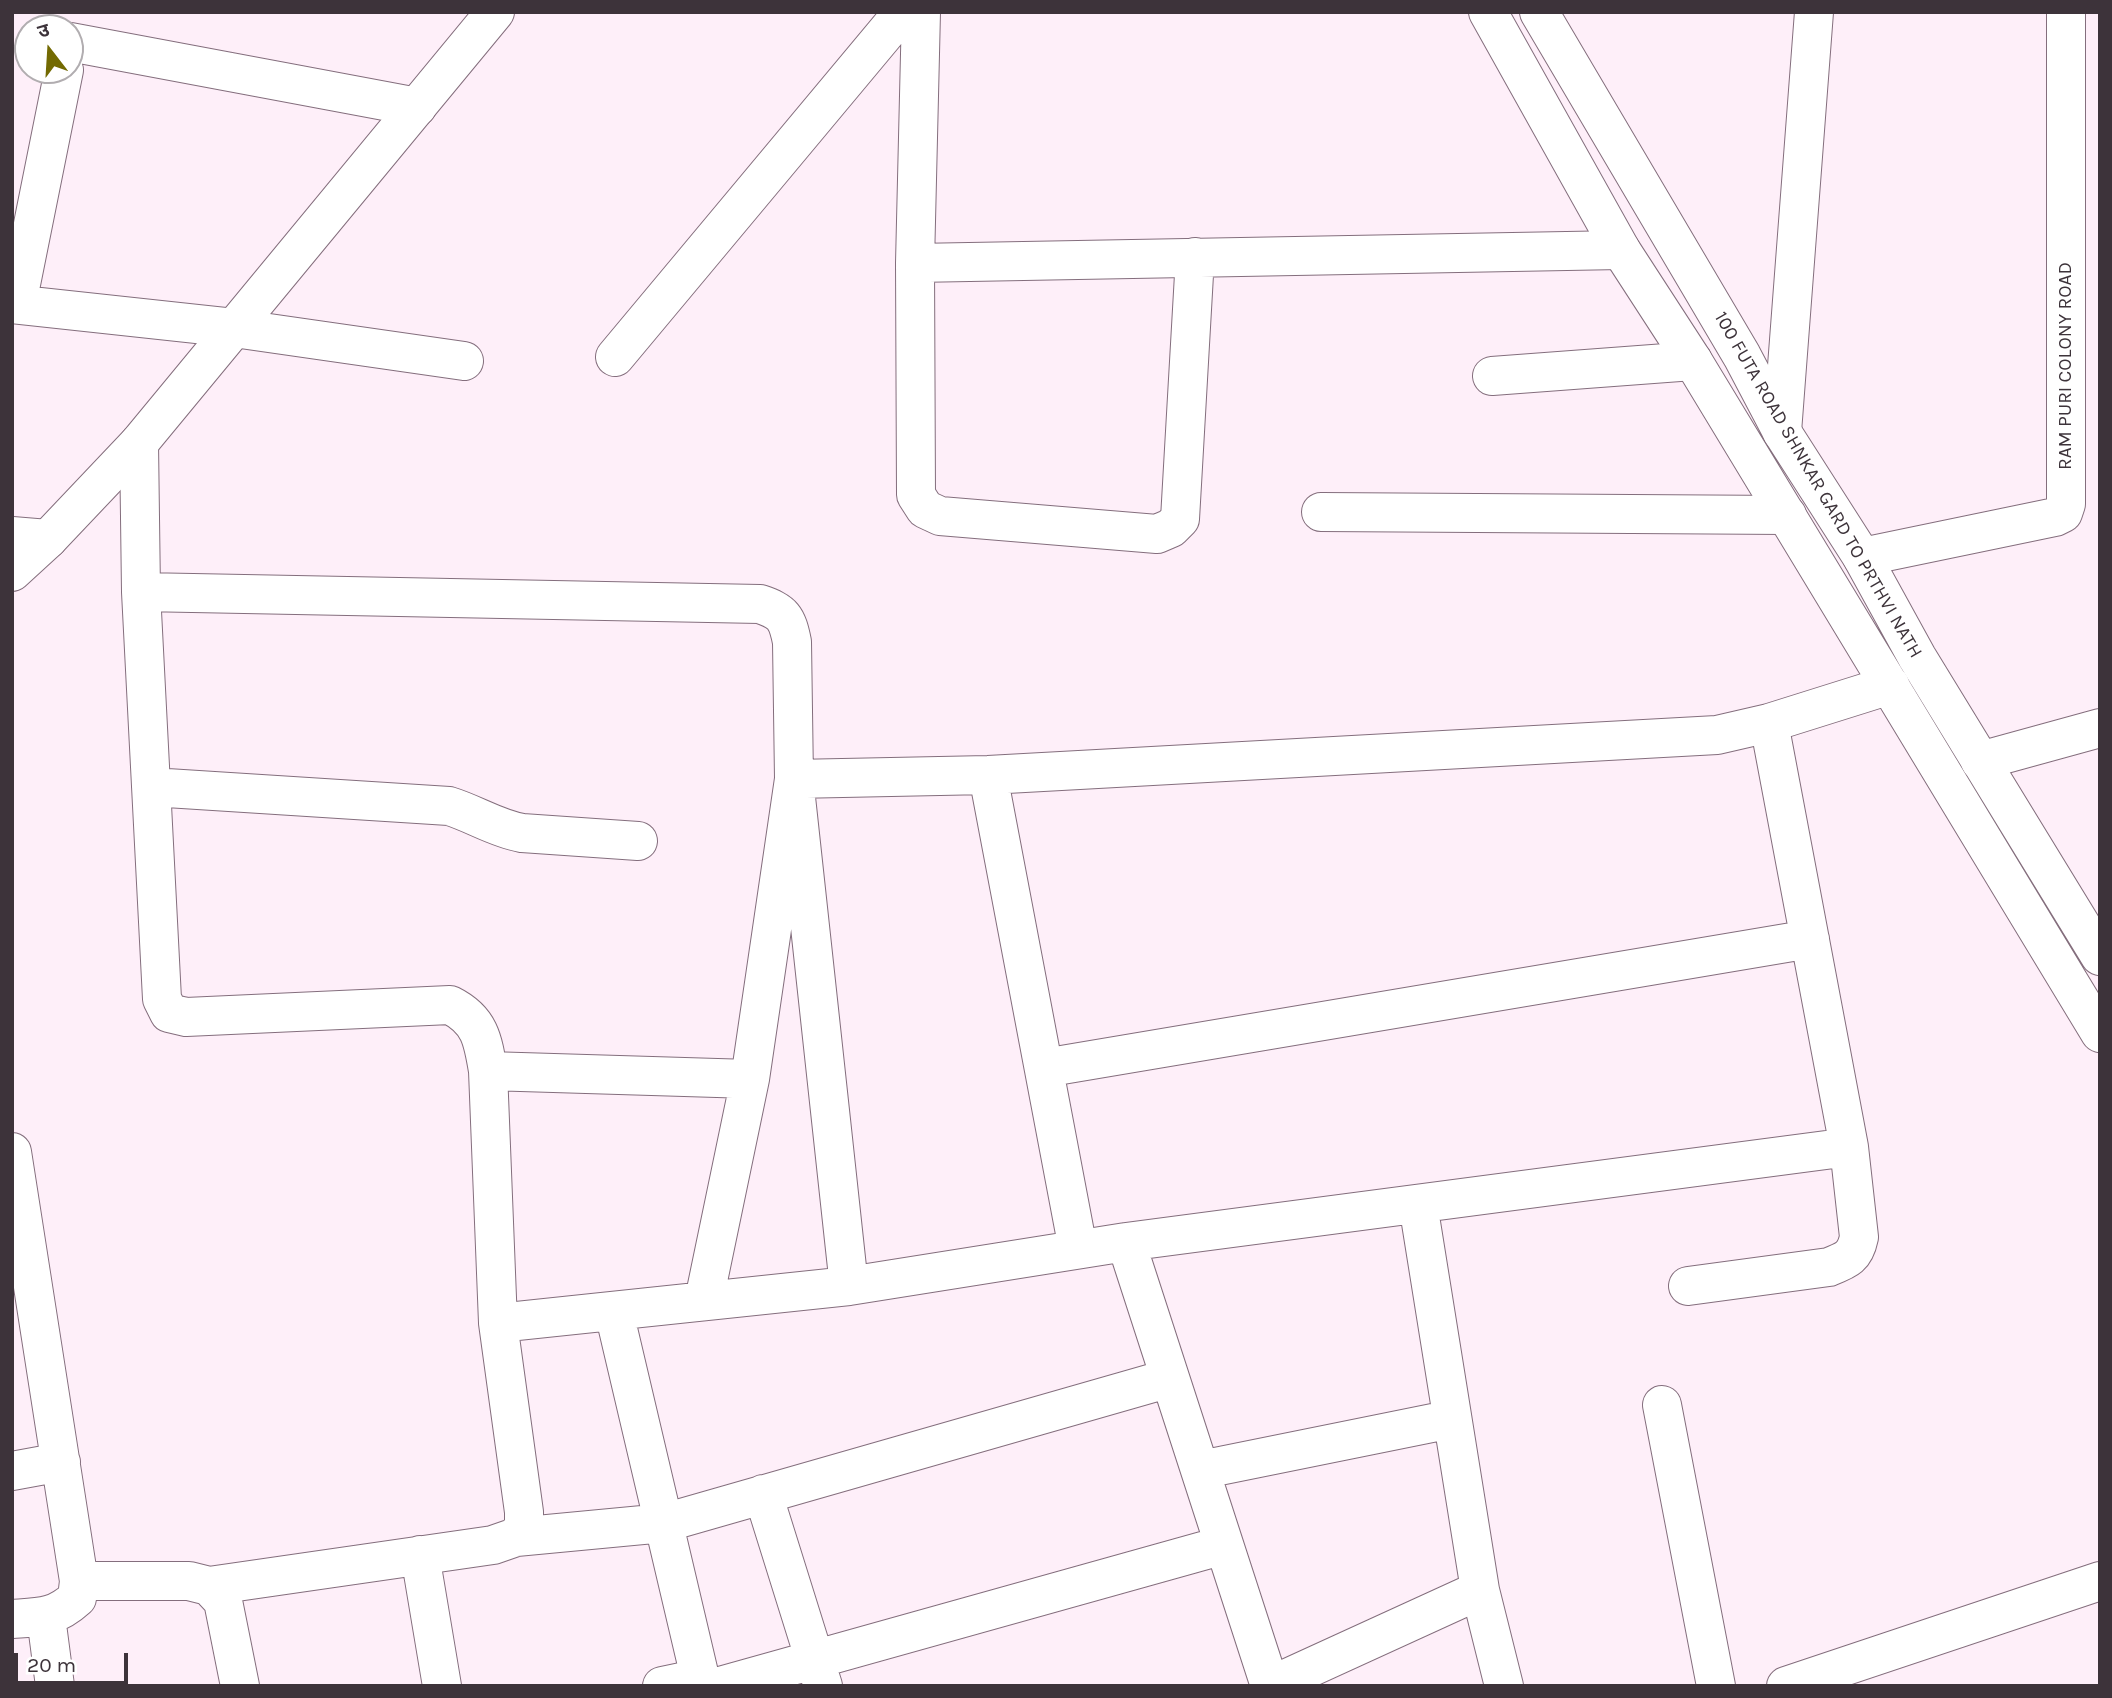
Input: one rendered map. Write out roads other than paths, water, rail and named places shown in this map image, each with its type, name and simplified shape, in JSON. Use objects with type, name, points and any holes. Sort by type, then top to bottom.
[{"type":"street","points":[[12,572],[30,537],[139,443],[495,12]]},
{"type":"street","points":[[615,357],[903,12]]},
{"type":"street","points":[[921,12],[915,264],[916,495],[925,509],[940,516],[1157,534],[1171,528],[1180,519],[1195,257]]},
{"type":"street","points":[[1488,12],[1621,250],[1693,361],[2100,1033]]},
{"type":"street","name":"100 FUTA ROAD SHNKAR GARD TO PRTHVI NATH","points":[[1539,12],[1723,323],[1782,432],[1862,557],[1917,657],[2100,956]]},
{"type":"street","points":[[1782,432],[1814,12]]},
{"type":"street","name":"RAM PURI COLONY ROAD","points":[[1862,557],[2055,517],[2063,513],[2066,504],[2066,12]]},
{"type":"street","points":[[84,43],[417,107]]},
{"type":"street","points":[[61,84],[15,304],[234,328],[464,361]]},
{"type":"street","points":[[915,264],[1621,250]]},
{"type":"street","points":[[1492,376],[1693,361]]},
{"type":"street","points":[[139,443],[141,592],[162,999],[169,1013],[186,1017],[450,1005],[465,1013],[476,1026],[483,1044],[488,1071],[498,1323],[524,1512],[524,1526],[516,1537]]},
{"type":"street","points":[[1321,512],[1787,515]]},
{"type":"street","points":[[141,592],[760,604],[777,610],[788,623],[792,642],[794,779],[849,1286]]},
{"type":"street","points":[[794,779],[988,775],[1717,735],[1769,723],[1890,685]]},
{"type":"street","points":[[1688,1286],[1829,1267],[1856,1251],[1859,1237],[1849,1147],[1769,723]]},
{"type":"street","points":[[1980,761],[2100,728]]},
{"type":"street","points":[[988,775],[1078,1249]]},
{"type":"street","points":[[704,1300],[750,1079],[794,779]]},
{"type":"street","points":[[151,787],[449,806],[503,830],[638,841]]},
{"type":"street","points":[[1044,1068],[1810,939]]},
{"type":"street","points":[[488,1071],[750,1079]]},
{"type":"street","points":[[498,1323],[849,1286],[1126,1242],[1849,1147]]},
{"type":"street","points":[[12,1152],[79,1581],[77,1598],[63,1611],[29,1618],[55,1686]]},
{"type":"street","points":[[1418,1204],[1480,1590],[1504,1686]]},
{"type":"street","points":[[1126,1242],[1270,1686],[1480,1590]]},
{"type":"street","points":[[614,1312],[664,1523],[707,1683]]},
{"type":"street","points":[[79,1581],[189,1581],[209,1586],[493,1545],[516,1537],[664,1523],[1170,1378]]},
{"type":"street","points":[[1662,1405],[1716,1686]]},
{"type":"street","points":[[1200,1470],[1452,1419]]},
{"type":"street","points":[[12,1471],[61,1462]]},
{"type":"street","points":[[763,1494],[818,1673]]},
{"type":"street","points":[[662,1686],[818,1673],[1224,1545]]},
{"type":"street","points":[[420,1555],[442,1686]]},
{"type":"street","points":[[1786,1686],[2100,1581]]},
{"type":"street","points":[[209,1586],[223,1601],[240,1686]]}]
